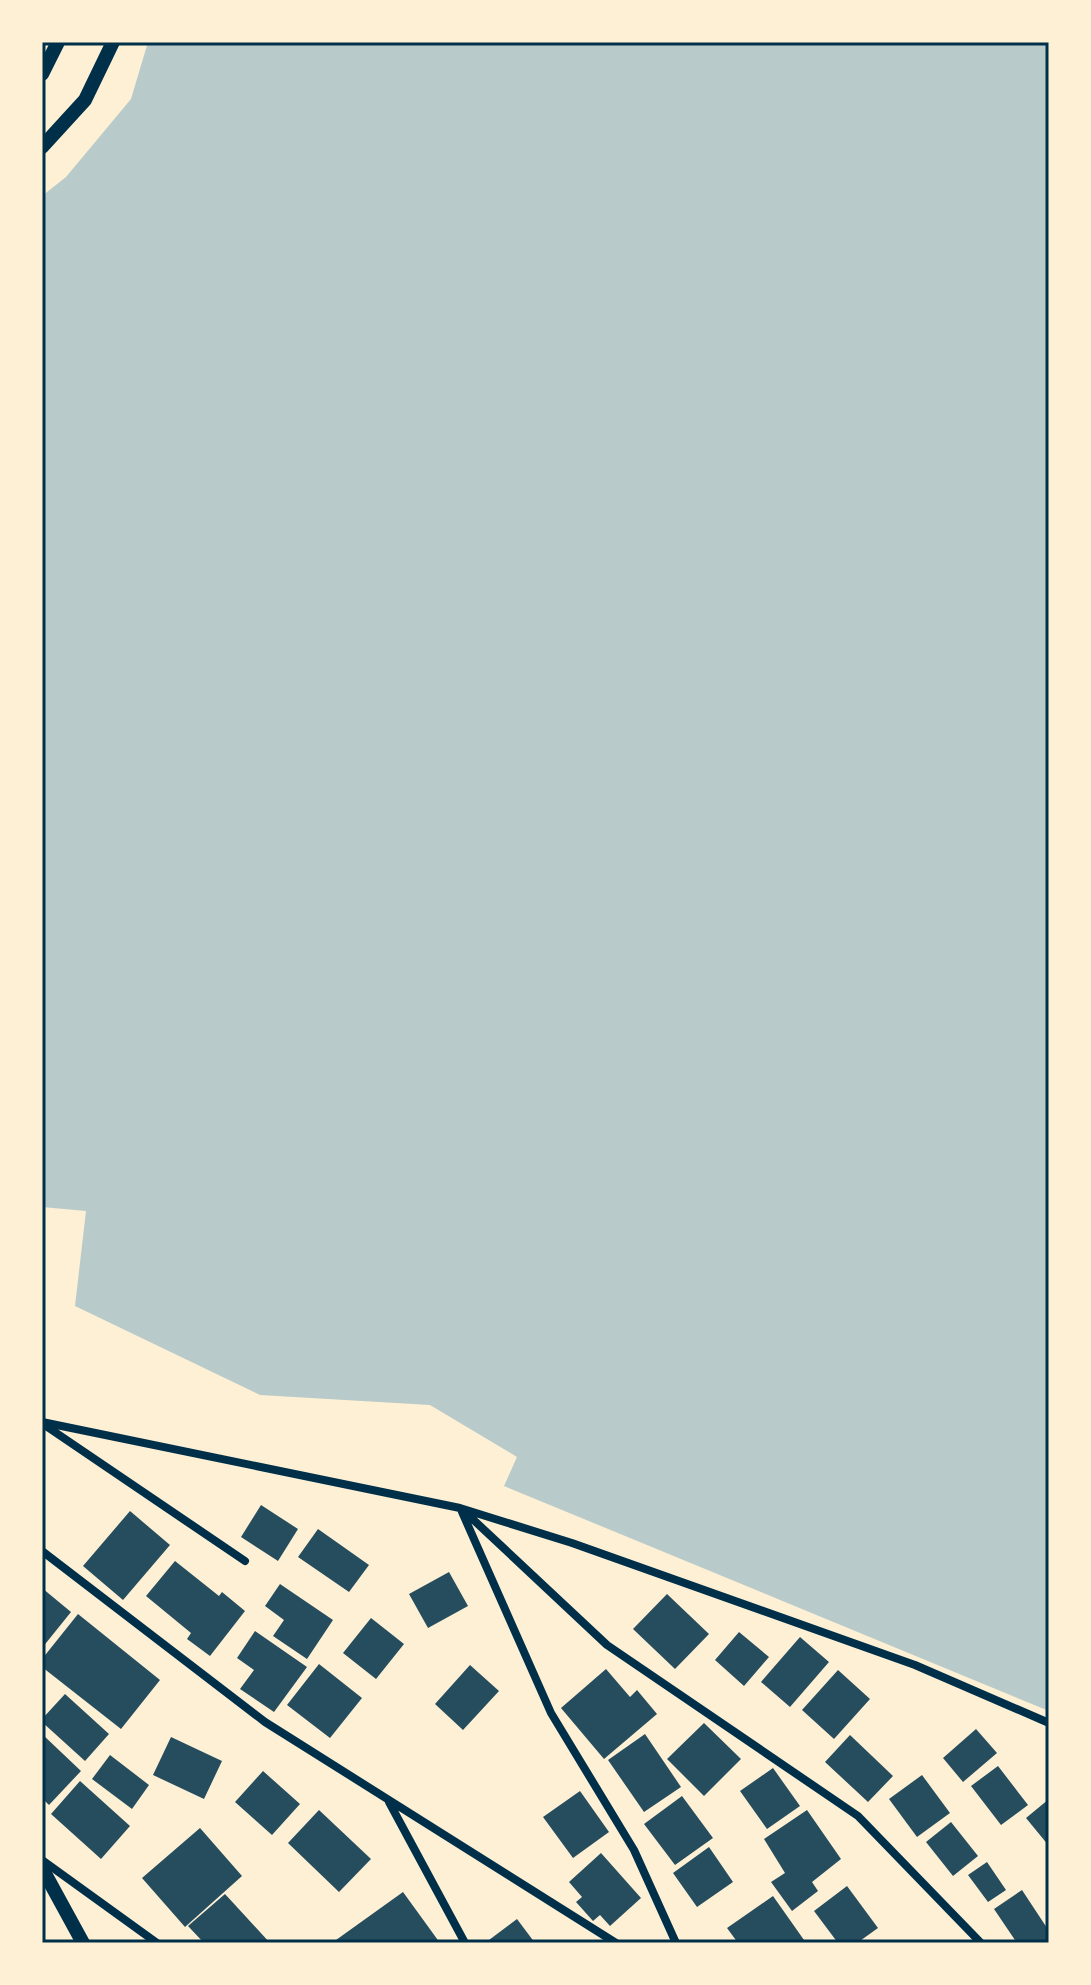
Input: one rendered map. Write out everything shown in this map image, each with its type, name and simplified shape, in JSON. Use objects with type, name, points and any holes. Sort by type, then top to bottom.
[{"type":"street","points":[[42,74],[58,42]]},
{"type":"street","points":[[42,147],[85,100],[113,42]]},
{"type":"street","points":[[42,1423],[460,1508],[572,1543],[915,1665],[1049,1723]]},
{"type":"street","points":[[42,1423],[245,1561]]},
{"type":"street","points":[[460,1508],[551,1713],[634,1850],[676,1943]]},
{"type":"street","points":[[460,1508],[607,1645],[858,1816],[981,1943]]},
{"type":"street","points":[[42,1551],[265,1722],[616,1943]]},
{"type":"street","points":[[389,1801],[465,1943]]},
{"type":"street","points":[[42,1860],[157,1943]]},
{"type":"street","points":[[42,1868],[83,1943]]},
{"type":"shaded area","points":[[148,42],[1049,42],[1049,1711],[504,1486],[517,1457],[430,1405],[260,1395],[75,1306],[86,1211],[42,1207],[42,196],[66,177],[131,99]]},
{"type":"building","points":[[261,1505],[298,1529],[278,1561],[241,1537]]},
{"type":"building","points":[[130,1511],[170,1545],[123,1600],[83,1566]]},
{"type":"building","points":[[318,1529],[369,1565],[349,1592],[298,1557]]},
{"type":"building","points":[[175,1561],[219,1596],[222,1592],[245,1611],[210,1656],[187,1639],[191,1633],[146,1596]]},
{"type":"building","points":[[449,1572],[468,1606],[428,1628],[409,1594]]},
{"type":"building","points":[[280,1584],[333,1620],[307,1659],[273,1636],[284,1620],[265,1606]]},
{"type":"building","points":[[42,1588],[71,1612],[42,1648]]},
{"type":"building","points":[[667,1594],[709,1634],[675,1669],[633,1629]]},
{"type":"building","points":[[78,1614],[160,1680],[121,1729],[42,1667],[42,1659]]},
{"type":"building","points":[[371,1618],[404,1644],[376,1679],[343,1653]]},
{"type":"building","points":[[255,1631],[307,1667],[274,1712],[240,1689],[254,1670],[237,1658]]},
{"type":"building","points":[[739,1632],[769,1657],[744,1686],[715,1660]]},
{"type":"building","points":[[800,1637],[829,1662],[790,1707],[761,1682]]},
{"type":"building","points":[[319,1664],[362,1698],[330,1738],[287,1705]]},
{"type":"building","points":[[470,1665],[499,1691],[463,1730],[435,1704]]},
{"type":"building","points":[[606,1669],[630,1697],[637,1690],[657,1714],[604,1759],[561,1708]]},
{"type":"building","points":[[838,1670],[870,1699],[834,1739],[802,1710]]},
{"type":"building","points":[[65,1694],[109,1734],[85,1761],[42,1722]]},
{"type":"building","points":[[704,1723],[741,1759],[704,1796],[667,1759]]},
{"type":"building","points":[[976,1729],[997,1753],[963,1782],[943,1758]]},
{"type":"building","points":[[42,1734],[81,1771],[49,1805],[42,1798]]},
{"type":"building","points":[[645,1734],[681,1787],[644,1812],[608,1760]]},
{"type":"building","points":[[850,1735],[893,1776],[868,1802],[825,1762]]},
{"type":"building","points":[[171,1737],[222,1761],[204,1799],[153,1775]]},
{"type":"building","points":[[110,1755],[149,1785],[132,1809],[92,1779]]},
{"type":"building","points":[[998,1766],[1028,1805],[1001,1825],[971,1786]]},
{"type":"building","points":[[773,1768],[800,1806],[767,1829],[740,1791]]},
{"type":"building","points":[[263,1771],[300,1804],[272,1835],[235,1802]]},
{"type":"building","points":[[922,1775],[950,1813],[917,1837],[889,1799]]},
{"type":"building","points":[[80,1781],[130,1826],[101,1859],[51,1814]]},
{"type":"building","points":[[580,1791],[609,1832],[573,1858],[543,1817]]},
{"type":"building","points":[[682,1796],[713,1838],[675,1865],[644,1824]]},
{"type":"building","points":[[1049,1799],[1049,1846],[1026,1818]]},
{"type":"building","points":[[319,1810],[371,1859],[339,1892],[288,1843]]},
{"type":"building","points":[[807,1810],[841,1859],[812,1882],[818,1891],[792,1911],[771,1882],[785,1873],[764,1839]]},
{"type":"building","points":[[951,1822],[978,1856],[953,1876],[926,1842]]},
{"type":"building","points":[[200,1828],[242,1876],[185,1927],[142,1878]]},
{"type":"building","points":[[709,1847],[733,1882],[697,1907],[673,1873]]},
{"type":"building","points":[[601,1853],[641,1898],[610,1926],[600,1915],[593,1921],[576,1902],[582,1897],[569,1882]]},
{"type":"building","points":[[987,1862],[1006,1890],[988,1902],[968,1875]]},
{"type":"building","points":[[847,1886],[878,1928],[857,1943],[838,1943],[814,1911]]},
{"type":"building","points":[[1022,1890],[1049,1931],[1048,1943],[1017,1943],[994,1909]]},
{"type":"building","points":[[403,1892],[440,1943],[338,1943],[336,1940]]},
{"type":"building","points":[[225,1894],[270,1943],[204,1943],[188,1926]]},
{"type":"building","points":[[773,1896],[804,1940],[800,1943],[738,1943],[727,1928]]},
{"type":"building","points":[[517,1919],[535,1943],[485,1943]]}]
